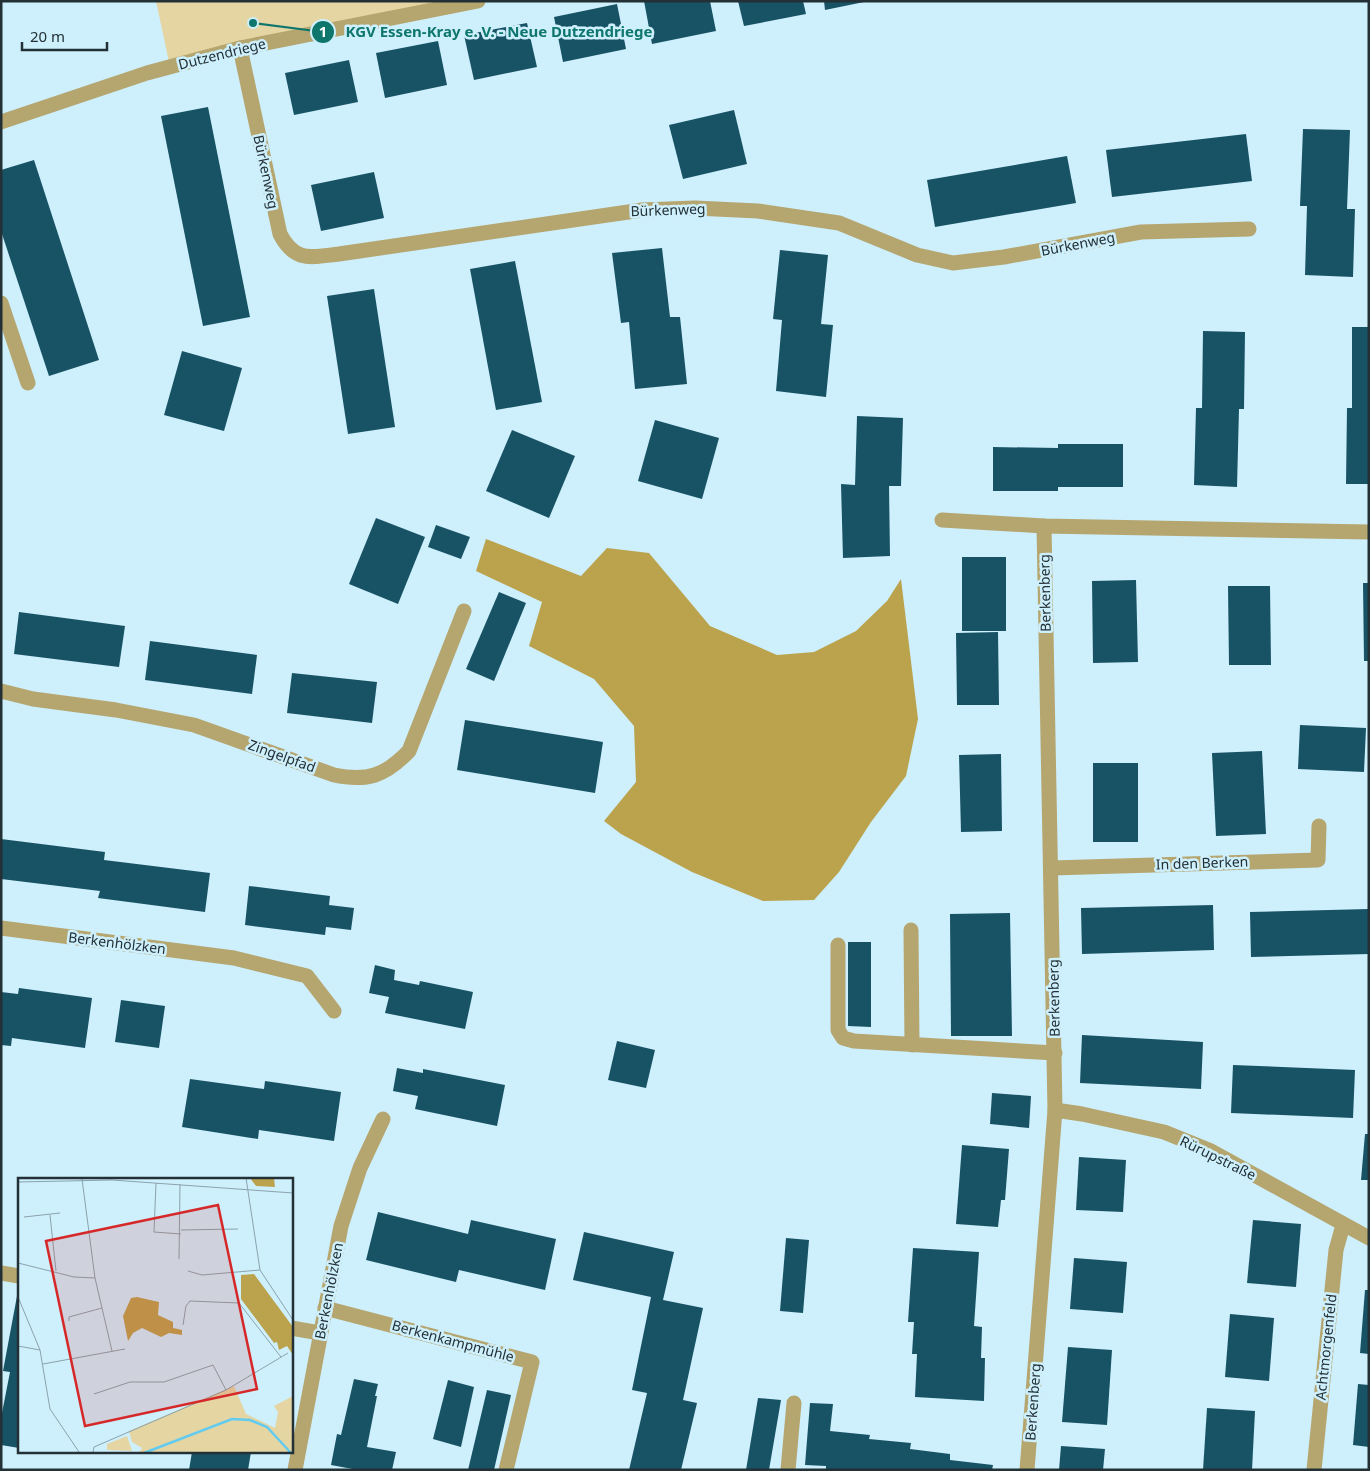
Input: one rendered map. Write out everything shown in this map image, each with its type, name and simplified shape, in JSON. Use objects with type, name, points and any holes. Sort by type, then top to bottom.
[{"type":"street","name":"Dutzendriege","points":[[1,122],[147,73],[240,48],[478,1]]},
{"type":"street","name":"Bürkenweg","points":[[240,48],[280,234],[287,247],[299,256],[313,257],[339,254],[642,210],[686,208],[758,211],[829,221],[881,239],[917,255],[953,263],[1004,258],[1141,232],[1249,229]]},
{"type":"street","points":[[1,303],[28,383]]},
{"type":"street","points":[[942,520],[1044,526],[1369,532]]},
{"type":"street","name":"Berkenberg","points":[[1028,1470],[1055,1110],[1052,868],[1044,526]]},
{"type":"street","name":"Zingelpfad","points":[[1,691],[24,697],[116,710],[194,725],[334,774],[351,778],[366,778],[397,764],[409,750],[464,611]]},
{"type":"street","name":"In den Berken","points":[[1052,868],[1318,860],[1319,826]]},
{"type":"street","name":"Berkenhölzken","points":[[1,928],[243,960],[307,976],[334,1011]]},
{"type":"street","points":[[911,930],[912,1045]]},
{"type":"street","points":[[838,945],[838,1030],[843,1038],[854,1042],[1055,1053]]},
{"type":"street","name":"Rürupstraße","points":[[1055,1110],[1164,1132],[1211,1151],[1369,1238]]},
{"type":"street","name":"Berkenhölzken","points":[[295,1470],[325,1308],[350,1196],[360,1168],[384,1119]]},
{"type":"street","name":"Achtmorgenfeld","points":[[1314,1470],[1336,1250],[1343,1225]]},
{"type":"street","points":[[1,1273],[18,1276]]},
{"type":"street","name":"Berkenkampmühle","points":[[325,1308],[532,1362],[506,1470]]},
{"type":"street","points":[[292,1328],[320,1334]]},
{"type":"street","points":[[788,1470],[794,1404]]},
{"type":"shaded area","points":[[156,1],[454,1],[169,62]]},
{"type":"shaded area","points":[[486,539],[581,576],[607,548],[649,553],[710,626],[777,655],[814,652],[856,631],[887,601],[901,579],[918,719],[906,776],[871,822],[839,872],[814,900],[763,901],[692,872],[621,834],[604,821],[636,782],[634,726],[594,679],[529,646],[542,602],[476,571]]},
{"type":"building","points":[[644,1],[710,1],[716,31],[652,44]]},
{"type":"building","points":[[738,1],[803,1],[806,14],[744,26]]},
{"type":"building","points":[[824,1],[864,1],[864,2],[825,10]]},
{"type":"building","points":[[617,4],[626,49],[563,62],[554,17]]},
{"type":"building","points":[[527,23],[537,67],[474,80],[464,35]]},
{"type":"building","points":[[438,41],[447,85],[385,98],[376,53]]},
{"type":"building","points":[[349,60],[358,102],[294,115],[285,73]]},
{"type":"building","points":[[208,107],[250,317],[203,326],[161,116]]},
{"type":"building","points":[[734,110],[747,164],[683,179],[669,125]]},
{"type":"building","points":[[1303,129],[1350,130],[1347,209],[1355,209],[1353,277],[1305,275],[1307,206],[1300,206]]},
{"type":"building","points":[[1246,134],[1252,181],[1112,197],[1106,150]]},
{"type":"building","points":[[1067,156],[1076,203],[935,227],[927,180]]},
{"type":"building","points":[[34,160],[99,360],[49,376],[1,231],[1,170]]},
{"type":"building","points":[[374,172],[384,218],[321,231],[311,185]]},
{"type":"building","points":[[662,248],[670,317],[680,317],[687,384],[635,389],[629,322],[621,323],[612,253]]},
{"type":"building","points":[[780,250],[828,255],[821,324],[833,325],[826,397],[776,391],[782,320],[773,319]]},
{"type":"building","points":[[515,261],[542,402],[496,410],[470,269]]},
{"type":"building","points":[[374,289],[395,427],[348,434],[327,296]]},
{"type":"building","points":[[1352,327],[1369,327],[1369,484],[1346,484],[1347,408],[1352,408]]},
{"type":"building","points":[[1203,331],[1245,332],[1244,409],[1239,409],[1237,487],[1194,485],[1196,408],[1202,408]]},
{"type":"building","points":[[182,351],[242,368],[224,431],[164,415]]},
{"type":"building","points":[[857,416],[903,418],[901,486],[889,486],[890,556],[843,558],[841,484],[855,485]]},
{"type":"building","points":[[655,420],[719,438],[702,499],[638,481]]},
{"type":"building","points":[[512,430],[575,456],[549,518],[486,491]]},
{"type":"building","points":[[1058,444],[1123,444],[1123,487],[1058,487],[1058,491],[993,491],[993,447],[1058,448]]},
{"type":"building","points":[[376,518],[425,537],[398,604],[349,584]]},
{"type":"building","points":[[436,525],[470,537],[461,559],[428,547]]},
{"type":"building","points":[[962,557],[1006,557],[1006,631],[962,631]]},
{"type":"building","points":[[1136,580],[1138,662],[1093,663],[1092,581]]},
{"type":"building","points":[[1363,583],[1369,583],[1369,661],[1364,661]]},
{"type":"building","points":[[1228,586],[1270,586],[1271,665],[1229,665]]},
{"type":"building","points":[[499,592],[526,603],[494,681],[466,669]]},
{"type":"building","points":[[19,612],[125,626],[119,667],[14,654]]},
{"type":"building","points":[[998,632],[999,705],[957,705],[956,633]]},
{"type":"building","points":[[150,641],[257,655],[252,694],[145,680]]},
{"type":"building","points":[[292,673],[377,682],[372,723],[287,713]]},
{"type":"building","points":[[465,720],[603,742],[595,793],[457,770]]},
{"type":"building","points":[[1300,725],[1366,728],[1364,772],[1298,769]]},
{"type":"building","points":[[1262,751],[1266,834],[1216,836],[1212,753]]},
{"type":"building","points":[[1001,754],[1002,831],[961,832],[959,755]]},
{"type":"building","points":[[1093,763],[1138,763],[1138,842],[1093,842]]},
{"type":"building","points":[[1,839],[105,852],[104,860],[210,873],[205,912],[98,898],[100,891],[1,879]]},
{"type":"building","points":[[249,886],[330,896],[329,905],[354,908],[351,930],[326,927],[325,935],[245,925]]},
{"type":"building","points":[[1213,905],[1214,950],[1082,954],[1081,908]]},
{"type":"building","points":[[1369,909],[1369,954],[1251,957],[1250,912]]},
{"type":"building","points":[[1010,913],[1012,1036],[951,1036],[950,914]]},
{"type":"building","points":[[848,942],[871,942],[871,1027],[848,1026]]},
{"type":"building","points":[[375,965],[395,970],[394,980],[419,985],[420,981],[473,992],[465,1029],[385,1013],[389,997],[369,993]]},
{"type":"building","points":[[19,988],[92,998],[85,1048],[12,1038],[11,1046],[1,1045],[1,992],[18,994]]},
{"type":"building","points":[[121,1000],[165,1006],[159,1048],[115,1042]]},
{"type":"building","points":[[1082,1035],[1203,1042],[1201,1089],[1080,1083]]},
{"type":"building","points":[[617,1041],[655,1050],[646,1088],[608,1080]]},
{"type":"building","points":[[1233,1065],[1355,1070],[1353,1118],[1231,1113]]},
{"type":"building","points":[[397,1068],[423,1073],[423,1069],[505,1085],[497,1126],[415,1109],[418,1096],[393,1091]]},
{"type":"building","points":[[190,1079],[264,1089],[265,1081],[341,1092],[334,1141],[259,1130],[258,1139],[182,1127]]},
{"type":"building","points":[[992,1093],[1031,1096],[1029,1128],[990,1124]]},
{"type":"building","points":[[1365,1134],[1369,1134],[1369,1180],[1361,1180]]},
{"type":"building","points":[[962,1145],[1009,1149],[1005,1200],[1001,1200],[998,1227],[956,1224]]},
{"type":"building","points":[[1079,1157],[1126,1160],[1123,1212],[1076,1210]]},
{"type":"building","points":[[378,1212],[468,1234],[471,1220],[556,1239],[545,1290],[459,1270],[456,1282],[366,1260]]},
{"type":"building","points":[[1253,1220],[1301,1224],[1296,1287],[1247,1283]]},
{"type":"building","points":[[584,1232],[674,1252],[663,1300],[703,1308],[683,1400],[697,1403],[681,1470],[629,1470],[647,1393],[632,1390],[651,1297],[573,1280]]},
{"type":"building","points":[[786,1238],[809,1240],[803,1313],[780,1311]]},
{"type":"building","points":[[913,1248],[979,1252],[974,1326],[982,1327],[981,1358],[985,1358],[984,1401],[915,1397],[917,1354],[912,1354],[914,1322],[908,1322]]},
{"type":"building","points":[[1074,1258],[1127,1262],[1123,1313],[1070,1309]]},
{"type":"building","points":[[1365,1290],[1369,1290],[1369,1354],[1360,1353]]},
{"type":"building","points":[[18,1296],[18,1448],[1,1445],[1,1418],[10,1372],[3,1371]]},
{"type":"building","points":[[1230,1314],[1274,1318],[1269,1381],[1225,1377]]},
{"type":"building","points":[[1068,1347],[1112,1350],[1107,1425],[1062,1422]]},
{"type":"building","points":[[354,1379],[378,1384],[367,1447],[396,1452],[392,1470],[358,1470],[331,1465],[337,1434],[341,1435]]},
{"type":"building","points":[[448,1380],[474,1387],[461,1447],[433,1439]]},
{"type":"building","points":[[1358,1384],[1369,1385],[1369,1447],[1353,1445]]},
{"type":"building","points":[[487,1390],[511,1395],[494,1470],[468,1470]]},
{"type":"building","points":[[758,1398],[781,1400],[769,1470],[746,1470]]},
{"type":"building","points":[[810,1403],[833,1404],[830,1431],[870,1435],[869,1439],[911,1443],[910,1449],[950,1454],[950,1460],[993,1465],[992,1470],[826,1470],[826,1466],[805,1465]]},
{"type":"building","points":[[1207,1408],[1255,1411],[1252,1470],[1203,1470]]},
{"type":"building","points":[[1061,1446],[1105,1449],[1103,1470],[1059,1470]]},
{"type":"building","points":[[192,1454],[251,1454],[248,1470],[189,1470]]},
{"type":"place","name":"KGV Essen-Kray e. V. - Neue Dutzendriege","points":[[253,23]]}]
